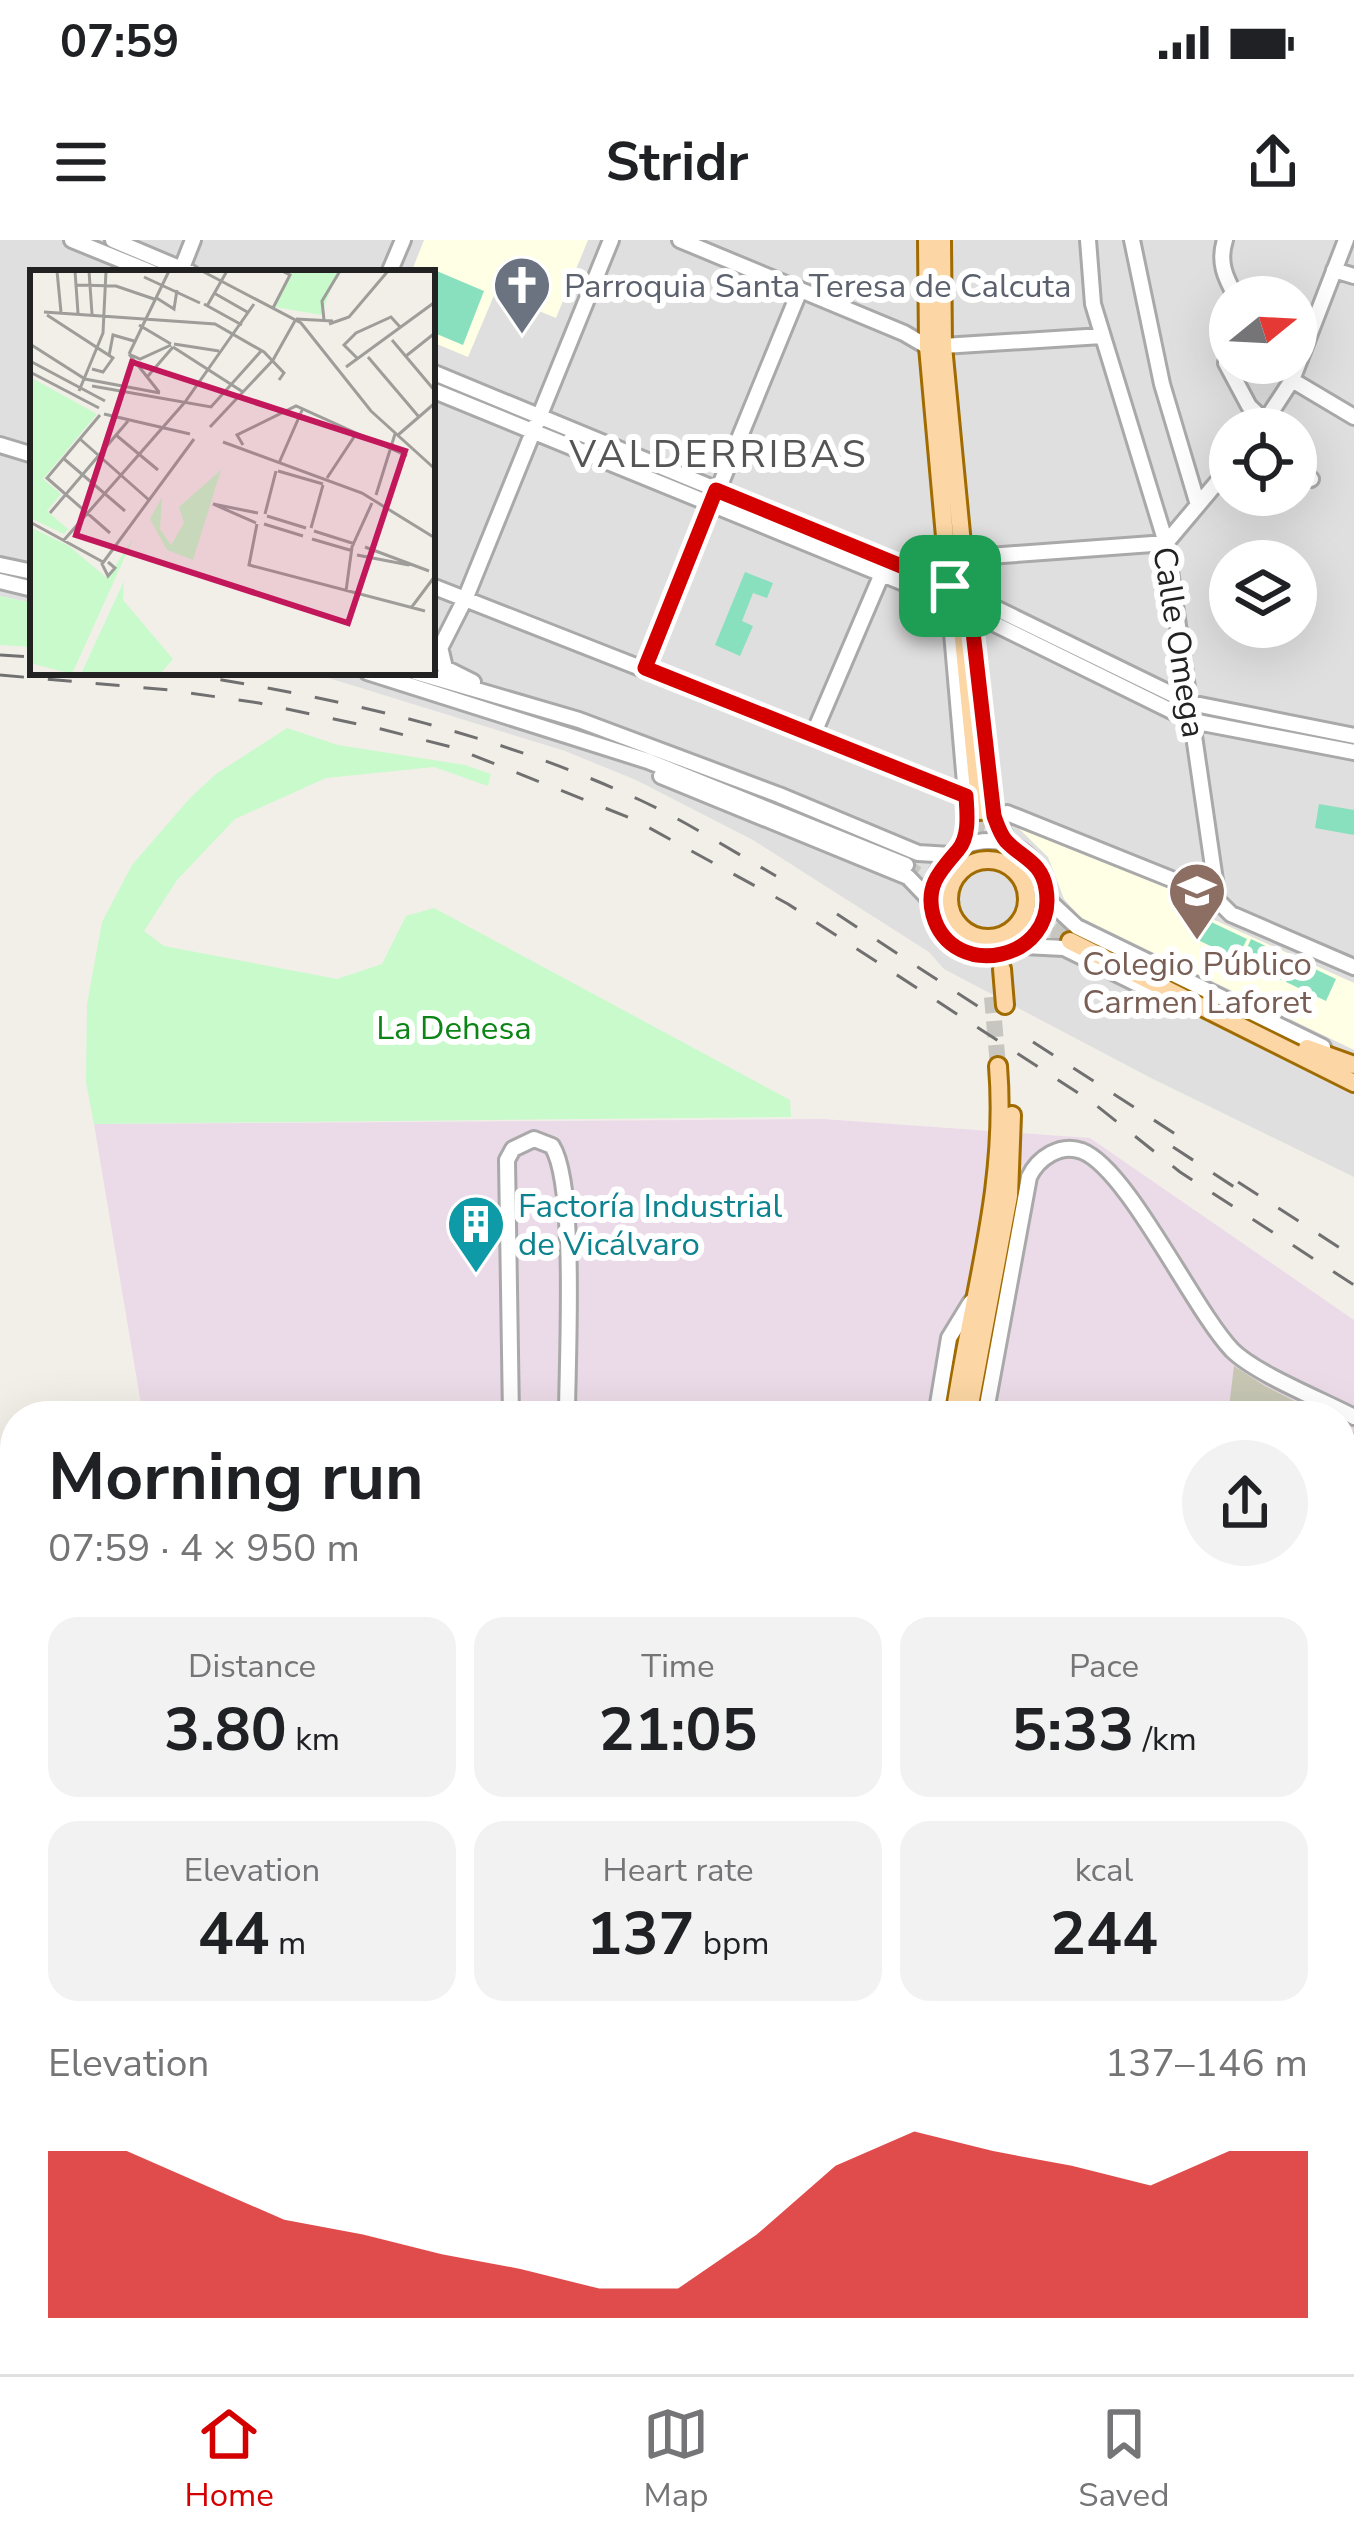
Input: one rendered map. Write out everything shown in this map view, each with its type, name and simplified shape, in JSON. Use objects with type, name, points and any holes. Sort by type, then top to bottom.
[{"type":"main road","points":[[927,240],[926,318],[935,346]]},
{"type":"main road","points":[[942,240],[935,346],[980,812]]},
{"type":"main road","points":[[1000,852],[1037,904],[1004,939],[957,923],[941,897],[960,860],[983,860],[1000,852]]},
{"type":"main road","points":[[1354,1065],[1286,1039],[1071,939],[1354,1083]]},
{"type":"main road","points":[[996,970],[999,1001]]},
{"type":"main road","points":[[957,1401],[997,1194],[1004,1070],[1009,1196],[971,1401]]},
{"type":"street","points":[[72,240],[146,270]]},
{"type":"street","points":[[113,240],[180,270]]},
{"type":"street","points":[[185,270],[194,240]]},
{"type":"street","points":[[390,270],[403,240]]},
{"type":"street","points":[[503,703],[502,692],[445,668],[437,657],[466,597],[611,240]]},
{"type":"street","points":[[680,240],[935,346],[1102,336]]},
{"type":"street","name":"Calle Omega","points":[[1088,240],[1089,284],[1102,336],[1166,543],[1222,909],[1354,968]]},
{"type":"street","points":[[1132,240],[1162,384],[1198,505]]},
{"type":"street","points":[[1225,240],[1220,255],[1228,276]]},
{"type":"street","points":[[1317,315],[1346,240]]},
{"type":"street","points":[[1334,270],[1354,276]]},
{"type":"street","points":[[645,668],[800,290]]},
{"type":"street","points":[[904,333],[926,318]]},
{"type":"street","points":[[435,373],[540,416],[880,576],[959,601],[1000,629],[1192,721],[1354,752]]},
{"type":"street","points":[[1299,384],[1354,417]]},
{"type":"street","points":[[435,391],[714,498],[1190,703],[1354,736]]},
{"type":"street","points":[[0,445],[30,453]]},
{"type":"street","points":[[989,556],[1166,543],[1209,492]]},
{"type":"street","points":[[0,566],[30,571]]},
{"type":"street","points":[[813,735],[880,576]]},
{"type":"street","points":[[0,581],[30,588]]},
{"type":"street","points":[[435,587],[966,796]]},
{"type":"street","points":[[959,601],[976,663],[1000,852]]},
{"type":"street","points":[[380,675],[579,721],[759,787],[918,853],[960,860],[967,826],[959,601]]},
{"type":"street","points":[[976,663],[983,635],[1000,629]]},
{"type":"street","points":[[426,675],[907,862]]},
{"type":"street","points":[[503,703],[914,881],[941,897],[938,927],[961,950],[1004,956],[1004,939],[1064,948],[1268,1048],[1330,1072]]},
{"type":"street","points":[[1006,813],[1206,893]]},
{"type":"street","points":[[1037,904],[1354,1065]]},
{"type":"street","points":[[511,1401],[506,1160],[513,1149],[534,1139],[552,1146],[562,1173],[568,1280],[567,1401]]},
{"type":"street","points":[[988,1401],[1029,1177],[1044,1158],[1069,1149],[1083,1151],[1131,1201],[1235,1353],[1324,1401]]},
{"type":"street","points":[[939,1401],[950,1338],[975,1296]]},
{"type":"shaded area","points":[[0,240],[1354,240],[1354,1177],[944,969],[929,952],[753,840],[636,780],[565,751],[319,675],[435,675],[435,270],[30,270],[30,602],[0,596]]},
{"type":"shaded area","points":[[424,240],[588,240],[556,318],[495,293],[468,357],[435,343],[435,270],[412,270]]},
{"type":"shaded area","name":"Colegio Público Carmen Laforet","points":[[1009,819],[1205,901],[1210,918],[1354,983],[1354,1050],[1080,917],[1064,899],[1048,857]]},
{"type":"shaded area","points":[[823,1119],[1090,1138],[1354,1320],[1354,1401],[140,1401],[94,1124]]},
{"type":"shaded area","points":[[1234,1366],[1294,1401],[1230,1401]]},
{"type":"green space","points":[[435,270],[484,291],[463,345],[435,333]]},
{"type":"green space","points":[[745,572],[773,583],[767,598],[753,593],[742,621],[753,626],[740,656],[715,645]]},
{"type":"green space","points":[[0,596],[30,602],[30,647],[0,645]]},
{"type":"green space","name":"La Dehesa","points":[[287,728],[338,745],[465,765],[491,774],[488,786],[434,767],[326,778],[235,819],[177,880],[144,931],[164,946],[337,979],[382,964],[406,916],[434,908],[790,1100],[791,1117],[94,1124],[86,1082],[87,1004],[102,922],[132,865],[190,798],[216,774]]},
{"type":"green space","points":[[1319,804],[1354,810],[1354,835],[1315,828]]},
{"type":"green space","points":[[1207,920],[1247,939],[1237,959],[1198,940]]},
{"type":"green space","points":[[1251,939],[1291,958],[1281,980],[1241,961]]},
{"type":"green space","points":[[1296,960],[1336,979],[1326,1001],[1286,982]]},
{"type":"tunnel","points":[[971,854],[980,811]]},
{"type":"tunnel","points":[[906,865],[943,892]]},
{"type":"tunnel","points":[[1036,911],[1073,937]]},
{"type":"tunnel","points":[[1027,930],[1061,937]]},
{"type":"tunnel","points":[[1000,948],[1002,969]]},
{"type":"tunnel","points":[[986,949],[991,972]]},
{"type":"tunnel","points":[[992,997],[998,1066]]},
{"type":"railway","points":[[0,655],[30,657]]},
{"type":"railway","points":[[0,675],[169,690],[381,729],[455,748],[635,820],[788,904],[1092,1102],[1180,1172],[1354,1285]]},
{"type":"railway","points":[[190,675],[352,705],[527,754],[657,809],[776,876]]},
{"type":"railway","points":[[837,914],[988,1013]]},
{"type":"railway","points":[[1033,1042],[1194,1146]]},
{"type":"railway","points":[[1173,1147],[1248,1196]]},
{"type":"railway","points":[[1238,1182],[1354,1257]]},
{"type":"place","name":"Parroquia Santa Teresa de Calcuta","points":[[522,336]]},
{"type":"place","name":"Colegio Público Carmen Laforet","points":[[1197,942]]},
{"type":"place","name":"Factoría Industrial de Vicálvaro","points":[[476,1275]]},
{"type":"district","name":"VALDERRIBAS","points":[[719,453]]},
{"type":"route","points":[[716,490],[950,586],[948,601],[971,614],[992,810],[1009,844],[1028,856],[1046,888],[1046,913],[1033,937],[1018,950],[997,957],[961,950],[944,936],[932,912],[934,879],[960,849],[965,835],[966,796],[645,668],[716,490]]}]
